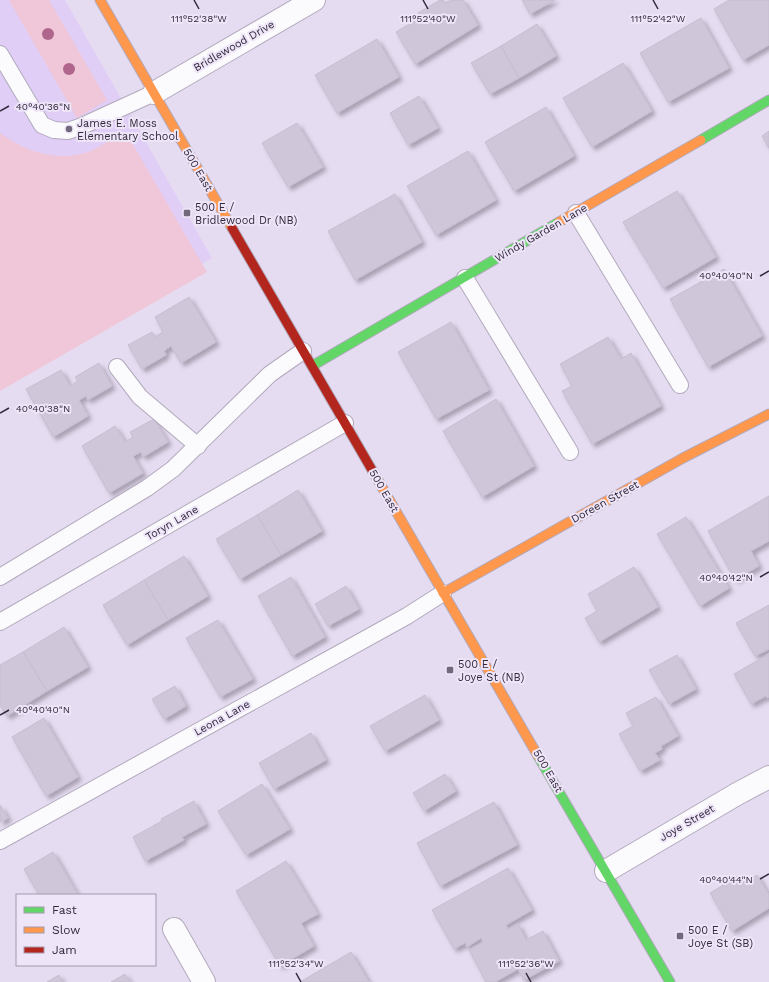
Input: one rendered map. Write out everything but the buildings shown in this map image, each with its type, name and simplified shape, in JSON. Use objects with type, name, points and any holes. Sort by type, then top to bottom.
[{"type":"street","name":"500 East","points":[[100,0],[670,982]]},
{"type":"street","name":"Bridlewood Drive","points":[[154,93],[314,0]]},
{"type":"street","name":"Windy Garden Lane","points":[[312,366],[769,100]]},
{"type":"street","name":"Doreen Street","points":[[444,593],[683,458],[769,414]]},
{"type":"street","name":"Joye Street","points":[[606,871],[769,777]]},
{"type":"street","points":[[174,929],[204,982]]},
{"type":"lane","points":[[0,54],[42,125],[54,130],[68,131],[82,126],[154,93]]},
{"type":"lane","points":[[576,213],[680,385]]},
{"type":"lane","points":[[465,278],[570,452]]},
{"type":"lane","points":[[0,577],[147,488],[173,469],[270,374],[303,351]]},
{"type":"lane","points":[[117,367],[140,397],[198,446]]},
{"type":"lane","name":"Toryn Lane","points":[[0,622],[345,423]]},
{"type":"lane","name":"Leona Lane","points":[[0,841],[400,620],[444,593]]},
{"type":"shaded area","name":"James E. Moss Elementary School","points":[[0,0],[65,0],[212,258],[0,380]]},
{"type":"shaded area","points":[[9,0],[49,0],[107,100],[77,118]]},
{"type":"shaded area","name":"James E. Moss Elementary School","points":[[0,133],[10,140],[31,150],[65,156],[88,152],[115,138],[132,143],[207,272],[0,391]]},
{"type":"traffic: fast","points":[[701,140],[769,100]]},
{"type":"traffic: fast","points":[[312,366],[559,222]]},
{"type":"traffic: fast","points":[[538,756],[670,982]]},
{"type":"traffic: slow","points":[[100,0],[232,228]]},
{"type":"traffic: slow","points":[[559,222],[701,140]]},
{"type":"traffic: slow","points":[[443,593],[683,458],[769,414]]},
{"type":"traffic: slow","points":[[372,470],[538,756]]},
{"type":"traffic: jam","points":[[232,228],[372,470]]},
{"type":"place","name":"James E. Moss Elementary School","points":[[69,129]]},
{"type":"place","name":"500 E / Bridlewood Dr (NB)","points":[[187,213]]},
{"type":"place","name":"500 E / Joye St (NB)","points":[[450,670]]},
{"type":"place","name":"500 E / Joye St (SB)","points":[[680,936]]}]
